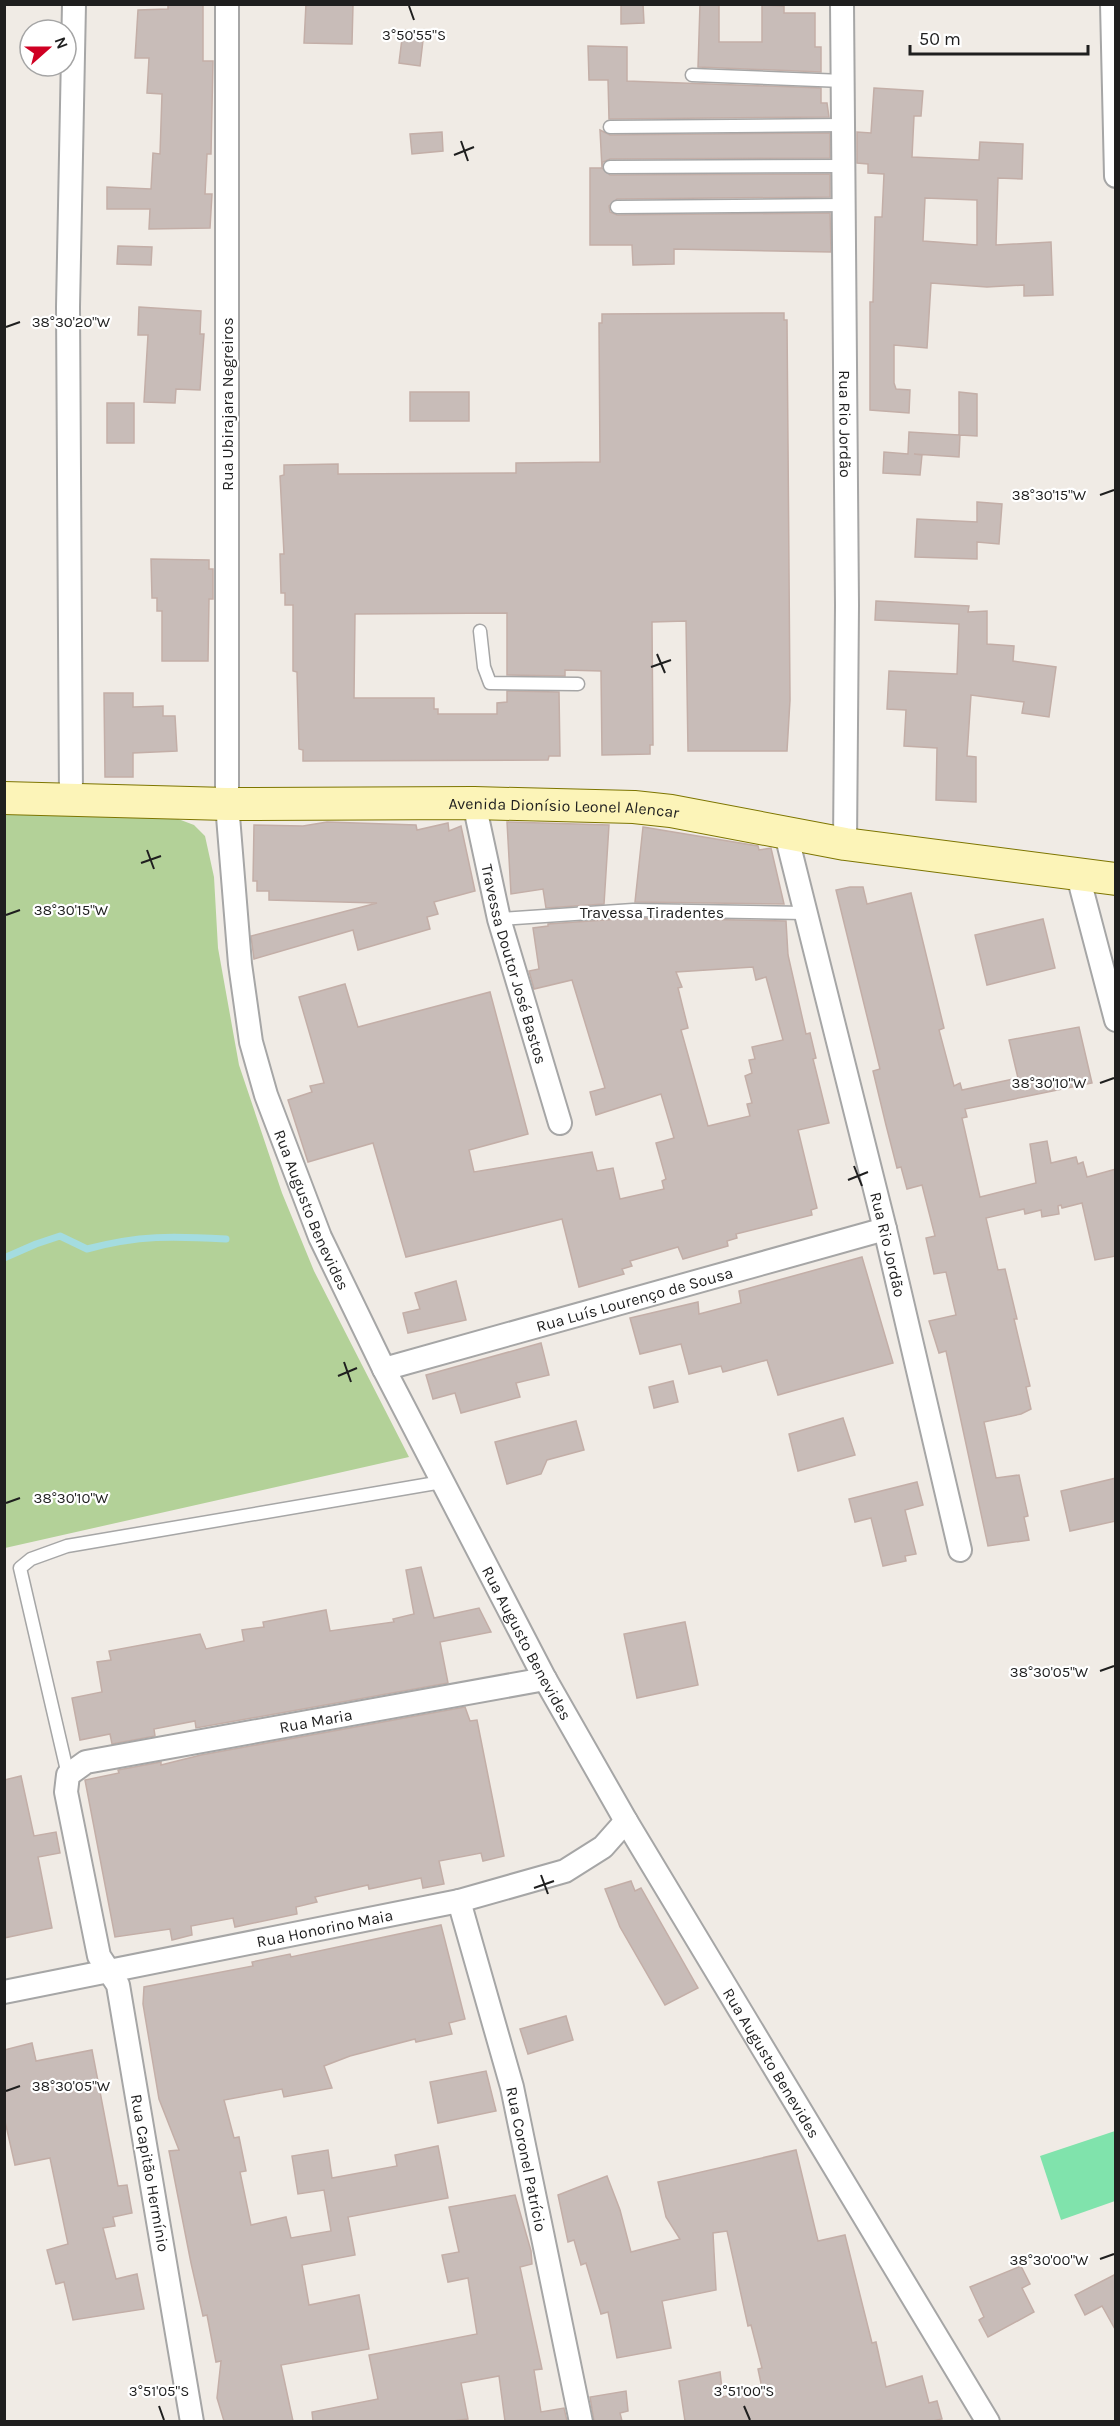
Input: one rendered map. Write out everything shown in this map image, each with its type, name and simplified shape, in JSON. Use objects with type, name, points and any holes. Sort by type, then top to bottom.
[{"type":"main road","name":"Avenida Dionísio Leonel Alencar","points":[[4,798],[227,804],[474,803],[634,807],[691,814],[845,844],[1077,872],[1116,879]]},
{"type":"street","points":[[71,799],[68,307],[74,4]]},
{"type":"street","name":"Rua Ubirajara Negreiros","points":[[227,4],[227,804]]},
{"type":"street","name":"Rua Rio Jordão","points":[[842,4],[847,605],[845,844]]},
{"type":"street","points":[[1112,4],[1116,176]]},
{"type":"street","name":"Travessa Doutor José Bastos","points":[[474,803],[499,920],[560,1123]]},
{"type":"street","name":"Rua Augusto Benevides","points":[[227,804],[240,964],[251,1042],[266,1095],[320,1237],[384,1369],[545,1679],[626,1821],[988,2421]]},
{"type":"street","name":"Rua Rio Jordão","points":[[786,834],[885,1229],[960,1550]]},
{"type":"street","points":[[1077,872],[1116,1020]]},
{"type":"street","name":"Rua Luís Lourenço de Sousa","points":[[384,1369],[885,1229]]},
{"type":"street","name":"Rua Maria","points":[[77,1769],[545,1679]]},
{"type":"street","name":"Rua Capitão Hermínio","points":[[77,1769],[66,1792],[99,1956],[118,1985],[192,2421]]},
{"type":"street","name":"Rua Honorino Maia","points":[[4,1992],[459,1901],[565,1870],[603,1847],[626,1821]]},
{"type":"street","name":"Rua Coronel Patrício","points":[[459,1901],[512,2087],[581,2421]]},
{"type":"lane","points":[[692,75],[843,81]]},
{"type":"lane","points":[[610,128],[843,125]]},
{"type":"lane","points":[[610,167],[844,166]]},
{"type":"lane","points":[[617,207],[844,205]]},
{"type":"lane","points":[[480,631],[484,667],[490,683],[578,684]]},
{"type":"lane","name":"Travessa Tiradentes","points":[[499,920],[573,912],[633,910],[805,913]]},
{"type":"lane","points":[[77,1769],[20,1568],[31,1559],[67,1546],[442,1482]]},
{"type":"green space","points":[[5,808],[157,811],[194,825],[205,836],[214,877],[218,948],[239,1065],[282,1193],[314,1271],[409,1457],[5,1548]]},
{"type":"green space","points":[[1115,2131],[1115,2201],[1061,2220],[1040,2156]]},
{"type":"building","points":[[168,4],[203,4],[203,61],[213,61],[211,154],[207,154],[205,194],[212,194],[210,228],[149,229],[150,209],[107,209],[107,187],[151,189],[153,153],[160,154],[162,94],[147,93],[149,58],[135,58],[138,10],[168,9]]},
{"type":"building","points":[[306,4],[353,5],[352,44],[304,43]]},
{"type":"building","points":[[621,4],[643,4],[644,23],[621,24]]},
{"type":"building","points":[[700,4],[719,4],[719,42],[762,42],[762,5],[784,6],[784,13],[815,13],[815,47],[821,47],[821,72],[698,67]]},
{"type":"building","points":[[403,30],[424,32],[420,66],[399,63]]},
{"type":"building","points":[[588,46],[627,47],[627,81],[821,88],[821,103],[827,103],[829,117],[609,119],[608,80],[589,80]]},
{"type":"building","points":[[874,88],[923,91],[921,116],[914,116],[912,157],[979,160],[980,142],[1023,144],[1022,179],[998,178],[996,245],[1051,242],[1053,295],[1024,296],[1024,285],[987,287],[931,283],[927,348],[894,345],[894,383],[896,389],[910,390],[909,413],[870,410],[870,302],[873,302],[875,217],[882,217],[884,174],[868,173],[868,164],[857,163],[857,132],[871,133]],"holes":[[[925,198],[977,200],[977,245],[923,241]]]},
{"type":"building","points":[[600,130],[610,135],[830,133],[830,158],[610,159],[603,162],[602,168]]},
{"type":"building","points":[[442,132],[443,151],[412,154],[410,134]]},
{"type":"building","points":[[590,168],[602,168],[610,175],[830,174],[830,197],[617,199],[609,206],[610,212],[617,215],[830,213],[831,252],[674,249],[674,264],[633,265],[632,245],[590,245]]},
{"type":"building","points":[[118,246],[152,247],[151,265],[117,264]]},
{"type":"building","points":[[139,307],[201,311],[200,334],[204,334],[200,390],[176,389],[175,403],[144,402],[148,335],[138,335]]},
{"type":"building","points":[[784,313],[784,320],[787,320],[790,700],[787,751],[688,751],[686,621],[652,622],[653,745],[650,745],[650,754],[602,755],[601,671],[565,670],[565,676],[507,675],[507,613],[355,614],[354,698],[434,698],[434,709],[438,709],[438,714],[497,714],[497,703],[507,702],[507,691],[559,692],[560,756],[549,756],[548,760],[303,761],[303,750],[299,749],[297,672],[293,671],[293,605],[285,605],[285,593],[281,593],[280,554],[284,554],[280,476],[284,475],[284,465],[338,464],[338,474],[516,473],[516,463],[600,462],[599,323],[602,323],[602,314]]},
{"type":"building","points":[[410,392],[469,392],[469,421],[410,421]]},
{"type":"building","points":[[959,392],[977,394],[977,436],[960,435],[959,457],[914,454],[922,455],[920,475],[883,473],[884,452],[908,454],[909,432],[959,435]]},
{"type":"building","points":[[107,403],[134,403],[134,443],[107,443]]},
{"type":"building","points":[[977,502],[1002,504],[999,544],[977,542],[977,559],[915,557],[917,519],[977,522]]},
{"type":"building","points":[[151,559],[209,560],[209,569],[213,569],[213,599],[209,599],[208,661],[162,661],[162,611],[157,611],[157,598],[152,598]]},
{"type":"building","points":[[876,601],[969,606],[968,612],[987,611],[987,644],[1014,646],[1013,661],[1056,667],[1049,717],[1022,713],[1024,702],[971,695],[967,756],[976,757],[976,802],[936,800],[937,748],[904,746],[906,710],[887,709],[889,671],[957,674],[959,624],[875,620]]},
{"type":"building","points":[[104,693],[133,693],[133,707],[163,706],[163,716],[175,716],[177,751],[133,753],[133,777],[105,777]]},
{"type":"building","points":[[327,822],[416,825],[417,830],[448,823],[449,831],[461,826],[475,891],[434,902],[438,914],[427,917],[430,929],[358,950],[353,930],[254,959],[251,936],[377,903],[269,900],[269,891],[257,891],[257,881],[253,881],[254,825],[303,826]]},
{"type":"building","points":[[507,822],[609,825],[604,904],[546,908],[543,889],[511,894]]},
{"type":"building","points":[[643,827],[758,846],[759,850],[771,848],[784,904],[635,902]]},
{"type":"building","points":[[863,887],[867,904],[911,893],[944,1028],[939,1030],[954,1086],[960,1083],[962,1090],[1018,1078],[1009,1040],[1079,1027],[1092,1083],[965,1109],[967,1117],[962,1118],[980,1197],[1036,1183],[1030,1144],[1047,1141],[1051,1163],[1076,1157],[1078,1164],[1083,1162],[1087,1177],[1116,1169],[1116,1256],[1095,1260],[1082,1203],[1062,1208],[1061,1205],[1058,1206],[1059,1214],[1042,1217],[1041,1210],[1025,1214],[1024,1209],[986,1218],[998,1270],[1005,1269],[1017,1319],[1014,1319],[1030,1386],[1026,1387],[1031,1409],[1021,1414],[984,1422],[996,1478],[1019,1475],[1028,1516],[1024,1517],[1029,1540],[988,1546],[946,1351],[939,1353],[929,1321],[956,1315],[946,1272],[934,1274],[926,1238],[935,1236],[922,1185],[907,1189],[901,1167],[897,1168],[886,1125],[873,1071],[880,1069],[836,890]]},
{"type":"building","points":[[633,918],[786,921],[788,955],[806,1034],[810,1033],[816,1058],[813,1059],[829,1123],[798,1130],[817,1208],[811,1210],[812,1215],[736,1234],[737,1238],[727,1241],[728,1246],[683,1259],[678,1247],[630,1261],[632,1266],[622,1269],[624,1274],[579,1287],[562,1219],[406,1257],[373,1143],[308,1162],[288,1100],[312,1092],[310,1086],[324,1083],[299,997],[345,984],[358,1027],[490,992],[528,1134],[469,1150],[474,1172],[592,1152],[597,1171],[613,1168],[620,1199],[664,1189],[662,1181],[666,1179],[656,1143],[674,1138],[661,1094],[596,1115],[590,1092],[605,1088],[572,980],[534,989],[529,971],[539,969],[533,928],[548,926],[548,924]],"holes":[[[753,967],[756,980],[766,977],[783,1040],[752,1047],[755,1059],[749,1060],[752,1073],[745,1076],[752,1103],[747,1104],[750,1116],[708,1126],[681,1030],[688,1028],[678,988],[682,987],[676,972]]]},
{"type":"building","points":[[1043,919],[1055,968],[987,985],[975,935]]},
{"type":"building","points":[[862,1257],[893,1363],[778,1395],[767,1360],[723,1372],[721,1366],[689,1374],[681,1344],[640,1354],[630,1318],[698,1302],[699,1314],[741,1303],[739,1291]]},
{"type":"building","points":[[456,1281],[466,1320],[408,1333],[403,1313],[420,1309],[415,1293]]},
{"type":"building","points":[[541,1343],[549,1375],[516,1383],[520,1397],[461,1413],[455,1393],[433,1399],[426,1375]]},
{"type":"building","points":[[673,1381],[678,1402],[654,1408],[649,1387]]},
{"type":"building","points":[[843,1418],[855,1455],[798,1471],[789,1434]]},
{"type":"building","points":[[576,1421],[584,1450],[547,1460],[541,1474],[507,1484],[495,1442]]},
{"type":"building","points":[[1116,1478],[1116,1521],[1070,1531],[1061,1491]]},
{"type":"building","points":[[917,1482],[923,1505],[905,1510],[916,1554],[905,1556],[906,1561],[883,1566],[871,1518],[855,1522],[849,1499]]},
{"type":"building","points":[[421,1567],[434,1618],[479,1608],[491,1632],[440,1642],[448,1683],[196,1728],[195,1721],[154,1729],[155,1736],[112,1744],[110,1734],[80,1740],[72,1698],[102,1692],[97,1662],[111,1660],[109,1651],[200,1634],[206,1649],[244,1641],[242,1630],[264,1627],[263,1622],[326,1610],[330,1631],[394,1622],[393,1619],[414,1614],[406,1570]]},
{"type":"building","points":[[685,1622],[698,1685],[637,1698],[624,1634]]},
{"type":"building","points":[[465,1707],[470,1721],[477,1720],[504,1856],[483,1861],[481,1853],[439,1861],[444,1884],[423,1888],[421,1878],[369,1889],[368,1885],[315,1897],[317,1902],[296,1907],[297,1914],[235,1927],[233,1918],[191,1926],[192,1935],[172,1940],[170,1929],[115,1937],[85,1780],[119,1773],[118,1770],[161,1762],[161,1765],[201,1755]]},
{"type":"building","points":[[21,1776],[34,1836],[56,1832],[60,1853],[38,1857],[52,1928],[4,1938],[4,1780]]},
{"type":"building","points":[[631,1881],[635,1891],[641,1888],[698,1988],[665,2005],[620,1927],[605,1889]]},
{"type":"building","points":[[441,1925],[465,2019],[449,2023],[452,2034],[416,2042],[415,2039],[350,2056],[324,2066],[332,2088],[284,2097],[282,2089],[224,2100],[234,2138],[239,2137],[246,2171],[240,2172],[251,2225],[286,2217],[291,2238],[331,2231],[324,2190],[298,2194],[292,2156],[328,2150],[332,2178],[397,2166],[395,2155],[438,2146],[448,2198],[348,2217],[355,2255],[302,2265],[309,2305],[359,2295],[369,2349],[281,2365],[293,2421],[224,2421],[217,2398],[221,2361],[216,2362],[207,2315],[203,2316],[191,2263],[169,2151],[179,2150],[159,2099],[143,2004],[144,1987],[253,1966],[252,1962],[290,1954],[291,1957]]},
{"type":"building","points":[[566,2016],[573,2040],[528,2054],[520,2029]]},
{"type":"building","points":[[32,2043],[36,2061],[92,2050],[118,2186],[127,2185],[132,2213],[113,2217],[115,2226],[103,2228],[116,2279],[137,2274],[144,2309],[73,2320],[64,2282],[56,2284],[47,2250],[68,2244],[50,2158],[15,2165],[4,2117],[4,2050]]},
{"type":"building","points":[[486,2071],[496,2111],[438,2123],[430,2082]]},
{"type":"building","points":[[796,2150],[818,2241],[845,2235],[872,2343],[876,2342],[886,2387],[922,2376],[929,2403],[937,2401],[942,2419],[933,2421],[685,2421],[679,2381],[720,2372],[723,2397],[762,2388],[758,2369],[762,2368],[751,2325],[748,2326],[727,2231],[713,2233],[716,2290],[662,2301],[671,2348],[617,2358],[608,2312],[601,2314],[586,2263],[581,2265],[574,2240],[568,2242],[558,2195],[607,2176],[620,2210],[631,2252],[680,2239],[666,2217],[658,2182]]},
{"type":"building","points":[[515,2195],[531,2251],[532,2264],[520,2267],[542,2369],[534,2370],[541,2412],[564,2408],[567,2421],[505,2421],[499,2376],[461,2383],[468,2419],[453,2421],[313,2421],[312,2412],[378,2399],[369,2355],[477,2334],[468,2278],[448,2282],[442,2255],[459,2252],[449,2207]]},
{"type":"building","points":[[1021,2266],[1030,2284],[1022,2288],[1034,2312],[988,2337],[979,2320],[984,2317],[970,2287]]},
{"type":"building","points":[[1116,2274],[1116,2331],[1102,2306],[1085,2315],[1075,2295]]},
{"type":"building","points":[[626,2391],[628,2411],[620,2413],[622,2421],[594,2421],[590,2397]]},
{"type":"waterway","points":[[4,1258],[60,1236],[87,1249],[140,1239],[189,1237],[226,1239]]}]
